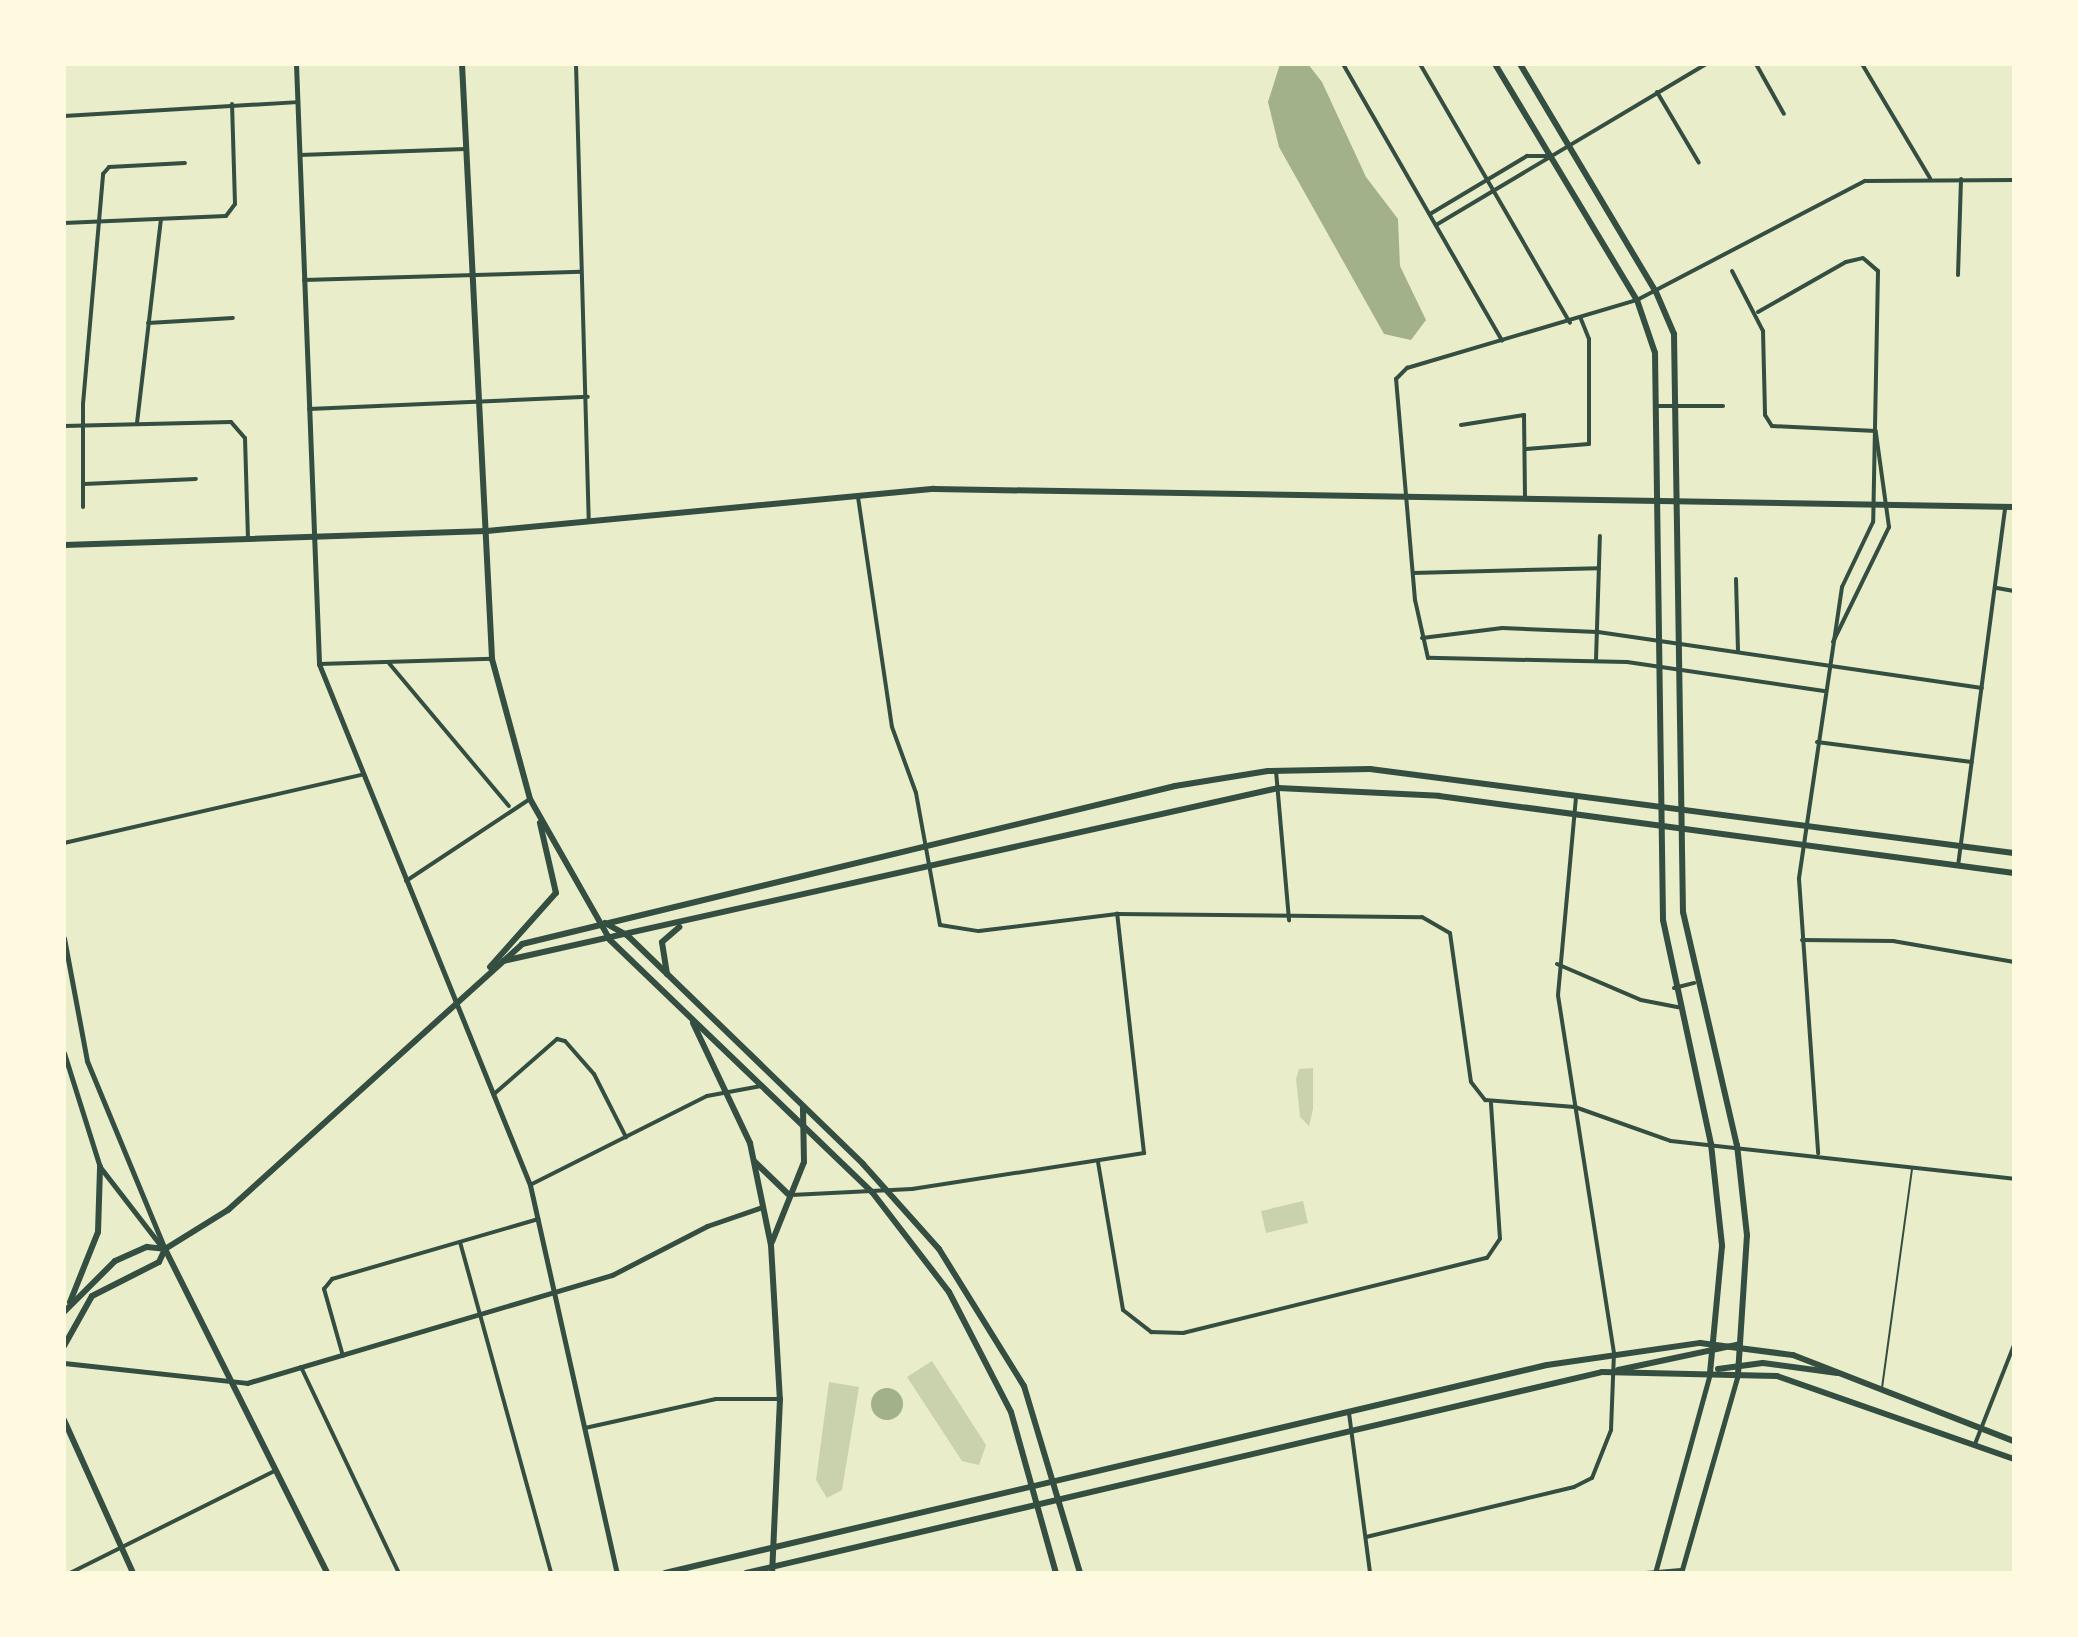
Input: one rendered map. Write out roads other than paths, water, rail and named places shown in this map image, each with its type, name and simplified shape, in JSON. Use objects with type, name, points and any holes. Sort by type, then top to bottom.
[{"type":"main road","points":[[462,64],[469,273],[487,531],[492,659],[530,799],[605,923],[610,940],[872,1192],[974,1334],[1008,1404],[1035,1488],[1056,1573]]},
{"type":"main road","points":[[1495,64],[1637,300],[1655,353],[1659,825],[1674,988],[1711,1144],[1722,1246],[1715,1346],[1710,1372]]},
{"type":"main road","points":[[1520,64],[1656,292],[1674,334],[1680,828],[1694,983],[1737,1145],[1747,1235],[1744,1344],[1739,1369]]},
{"type":"main road","points":[[64,545],[487,531],[934,489],[1405,498],[1678,497],[2014,507]]},
{"type":"main road","points":[[64,1346],[92,1296],[159,1262],[165,1249],[228,1210],[454,1001],[522,944],[605,923],[1101,804],[1276,771],[1370,769],[1805,823],[2014,853]]},
{"type":"main road","points":[[502,961],[686,923],[1106,822],[1278,788],[1346,787],[1536,808],[2014,873]]},
{"type":"main road","points":[[1536,808],[1538,791]]},
{"type":"main road","points":[[1101,804],[1106,822]]},
{"type":"main road","points":[[487,972],[556,893],[537,812]]},
{"type":"main road","points":[[605,923],[628,936],[891,1191],[1008,1353],[1058,1482],[1080,1573]]},
{"type":"main road","points":[[669,977],[662,942],[686,923]]},
{"type":"main road","points":[[693,1023],[727,1092],[755,1162],[771,1245],[780,1399],[772,1570]]},
{"type":"main road","points":[[771,1245],[788,1194],[804,1162],[806,1128],[803,1108]]},
{"type":"main road","points":[[755,1162],[788,1194]]},
{"type":"main road","points":[[64,1312],[98,1232],[100,1167]]},
{"type":"main road","points":[[70,1302],[115,1261],[147,1247],[165,1249]]},
{"type":"main road","points":[[165,1249],[327,1573]]},
{"type":"main road","points":[[665,1573],[773,1545],[1035,1488],[1349,1412],[1614,1353],[1744,1344],[1843,1372],[1881,1390],[2014,1441]]},
{"type":"main road","points":[[746,1573],[772,1570],[1040,1508],[1352,1429],[1613,1372],[1715,1346]]},
{"type":"main road","points":[[1613,1372],[1739,1369],[1843,1372]]},
{"type":"main road","points":[[1739,1369],[1804,1382],[2014,1459]]},
{"type":"main road","points":[[64,1420],[133,1573]]},
{"type":"street","points":[[296,64],[319,664],[361,775],[530,1185],[617,1573]]},
{"type":"street","points":[[576,64],[581,272],[588,397],[589,523]]},
{"type":"street","points":[[1343,64],[1502,341]]},
{"type":"street","points":[[1420,64],[1570,323]]},
{"type":"street","points":[[1436,225],[1494,194],[1548,156],[1706,64]]},
{"type":"street","points":[[1756,64],[1784,114]]},
{"type":"street","points":[[1862,64],[1930,178]]},
{"type":"street","points":[[1657,92],[1699,163]]},
{"type":"street","points":[[64,116],[298,102]]},
{"type":"street","points":[[64,223],[161,220],[232,211],[232,104]]},
{"type":"street","points":[[300,155],[465,149]]},
{"type":"street","points":[[1429,215],[1527,156],[1548,156]]},
{"type":"street","points":[[83,507],[83,426],[105,212],[105,170],[185,163]]},
{"type":"street","points":[[1824,691],[1658,665],[1596,660],[1440,663],[1428,658],[1412,573],[1394,386],[1407,368],[1570,323],[1656,292],[1841,189],[1930,178],[2014,180]]},
{"type":"street","points":[[1958,275],[1961,179]]},
{"type":"street","points":[[137,423],[161,220]]},
{"type":"street","points":[[1758,312],[1846,262],[1863,258],[1878,271],[1874,501],[1869,538],[1842,587],[1829,649],[1803,845],[1801,940],[1818,1153]]},
{"type":"street","points":[[1732,271],[1758,312],[1765,365],[1765,415],[1772,426],[1876,431]]},
{"type":"street","points":[[304,280],[581,272]]},
{"type":"street","points":[[148,323],[233,318]]},
{"type":"street","points":[[1526,449],[1589,444],[1589,339],[1581,319]]},
{"type":"street","points":[[309,409],[588,397]]},
{"type":"street","points":[[1656,406],[1723,406]]},
{"type":"street","points":[[1461,425],[1520,411],[1526,449],[1525,498]]},
{"type":"street","points":[[64,426],[224,420],[238,426],[248,538]]},
{"type":"street","points":[[1829,649],[1884,545],[1890,502],[1876,431]]},
{"type":"street","points":[[84,484],[196,479]]},
{"type":"street","points":[[857,495],[892,727],[916,793],[927,867],[940,925],[979,931],[1117,914],[1289,920],[1422,917],[1450,933],[1474,1090],[1491,1102],[1575,1107],[1654,1138],[1818,1153],[2014,1179]]},
{"type":"street","points":[[1958,866],[1997,588],[2005,507]]},
{"type":"street","points":[[1596,660],[1600,536]]},
{"type":"street","points":[[1412,573],[1599,568]]},
{"type":"street","points":[[1736,579],[1738,650]]},
{"type":"street","points":[[1997,588],[2014,591]]},
{"type":"street","points":[[1422,638],[1502,628],[1598,632],[1679,641],[1982,688]]},
{"type":"street","points":[[319,664],[492,659]]},
{"type":"street","points":[[388,662],[509,806]]},
{"type":"street","points":[[1817,742],[1972,762]]},
{"type":"street","points":[[1276,771],[1289,920]]},
{"type":"street","points":[[64,843],[361,775]]},
{"type":"street","points":[[1366,1537],[1592,1478],[1611,1430],[1614,1353],[1575,1107],[1557,964],[1576,796]]},
{"type":"street","points":[[406,881],[509,806],[530,799]]},
{"type":"street","points":[[788,1194],[801,1199],[891,1191],[1144,1153],[1117,914]]},
{"type":"street","points":[[64,938],[87,1061],[165,1249]]},
{"type":"street","points":[[1801,940],[1893,941],[2014,962]]},
{"type":"street","points":[[1557,964],[1641,1000],[1678,1007]]},
{"type":"street","points":[[1674,988],[1694,983]]},
{"type":"street","points":[[494,1094],[557,1039],[565,1041],[594,1074],[626,1137]]},
{"type":"street","points":[[64,1053],[100,1167],[135,1221],[165,1249]]},
{"type":"street","points":[[530,1185],[626,1137],[727,1092],[761,1086]]},
{"type":"street","points":[[1098,1162],[1123,1310],[1151,1332],[1183,1333],[1487,1258],[1500,1239],[1491,1102]]},
{"type":"street","points":[[64,1363],[234,1383],[343,1356],[627,1270],[707,1226],[762,1207]]},
{"type":"street","points":[[343,1356],[326,1284],[538,1219]]},
{"type":"street","points":[[460,1242],[551,1573]]},
{"type":"street","points":[[1975,1444],[2014,1345]]},
{"type":"street","points":[[301,1367],[399,1573]]},
{"type":"street","points":[[1646,1573],[1681,1571],[1739,1369]]},
{"type":"street","points":[[1655,1572],[1710,1372]]},
{"type":"street","points":[[585,1428],[716,1399],[780,1399]]},
{"type":"street","points":[[1349,1412],[1370,1573]]},
{"type":"street","points":[[70,1573],[277,1470]]},
{"type":"lane","points":[[1881,1390],[1912,1166]]}]
